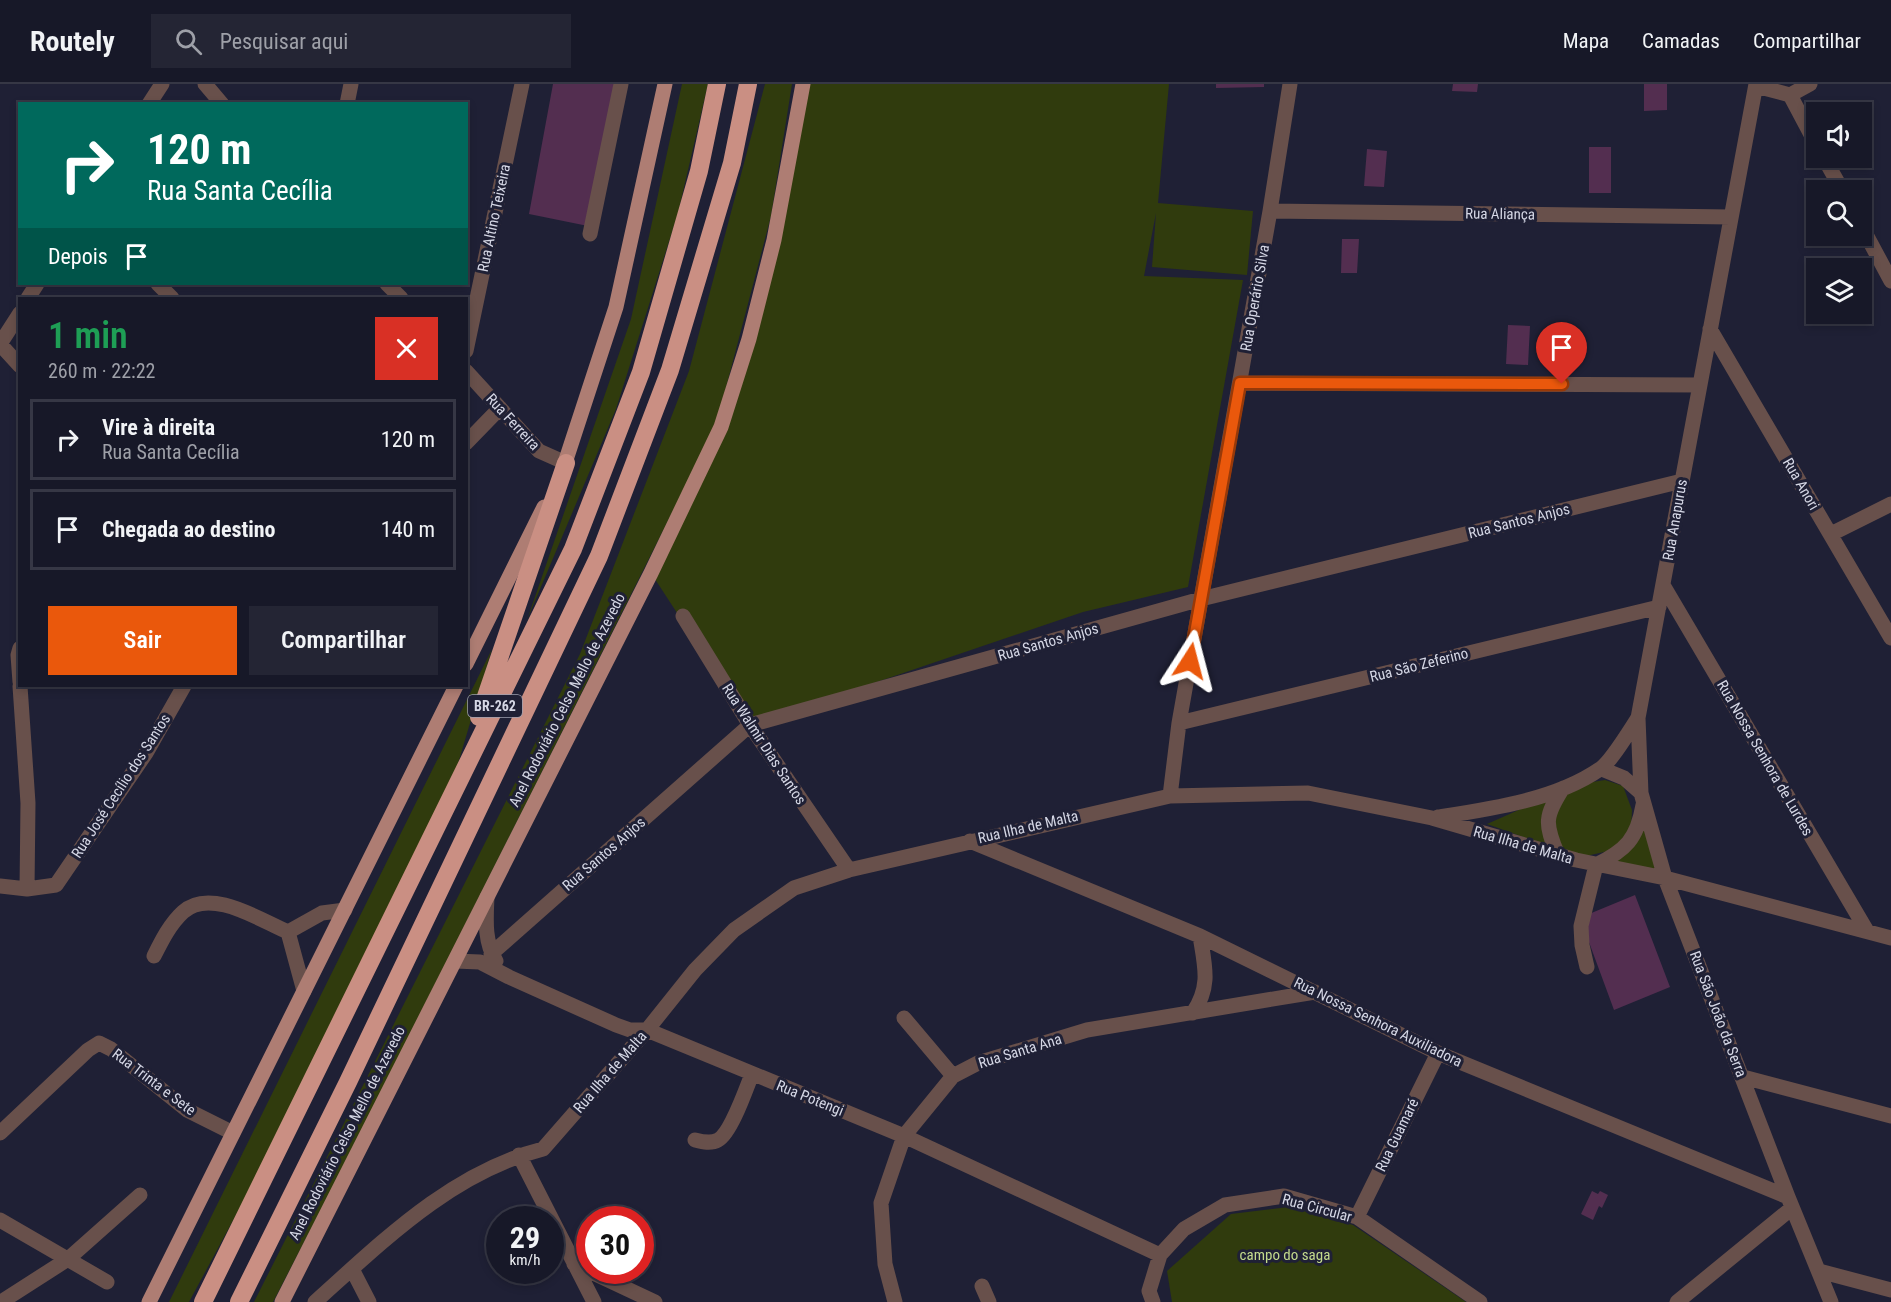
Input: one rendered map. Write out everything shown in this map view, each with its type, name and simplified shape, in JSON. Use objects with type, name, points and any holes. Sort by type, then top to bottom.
[{"type":"highway","name":"BR-262","points":[[202,1302],[573,549],[641,372],[699,171],[717,84]]},
{"type":"highway","name":"Anel Rodoviário Celso Mello de Azevedo","points":[[240,1299],[348,1082],[599,556],[670,370],[732,163],[748,84]]},
{"type":"highway","points":[[455,786],[566,463]]},
{"type":"highway","points":[[198,1302],[216,1275]]},
{"type":"main road","points":[[468,660],[566,463],[616,307],[665,84]]},
{"type":"main road","name":"Anel Rodoviário Celso Mello de Azevedo","points":[[282,1302],[651,573],[721,427],[749,339],[774,240],[803,84]]},
{"type":"main road","points":[[149,1302],[456,687]]},
{"type":"street","points":[[150,102],[162,84]]},
{"type":"street","points":[[205,84],[220,102]]},
{"type":"street","points":[[347,102],[351,84]]},
{"type":"street","name":"Rua Altino Teixeira","points":[[468,341],[522,84]]},
{"type":"street","points":[[590,234],[621,84]]},
{"type":"street","name":"Rua Operário Silva","points":[[1170,796],[1179,723],[1270,211],[1290,84]]},
{"type":"street","points":[[1756,85],[1790,95],[1810,84]]},
{"type":"street","name":"Rua Anapurus","points":[[1432,818],[1504,807],[1563,788],[1602,769],[1638,718],[1756,85]]},
{"type":"street","points":[[1790,95],[1806,125]]},
{"type":"street","name":"Rua Aliança","points":[[1270,211],[1731,217]]},
{"type":"street","points":[[1872,245],[1891,280]]},
{"type":"street","points":[[159,285],[171,297]]},
{"type":"street","points":[[388,285],[400,297]]},
{"type":"street","points":[[18,316],[0,344],[18,364]]},
{"type":"street","name":"Rua Anori","points":[[1710,329],[1891,638]]},
{"type":"street","name":"Rua Ferreira","points":[[468,373],[539,452],[566,463]]},
{"type":"street","points":[[1240,383],[1700,385]]},
{"type":"street","points":[[468,441],[500,408]]},
{"type":"street","name":"Rua Santos Anjos","points":[[491,954],[750,725],[1201,599],[1682,481]]},
{"type":"street","points":[[1831,534],[1891,504]]},
{"type":"street","name":"Rua Nossa Senhora de Lurdes","points":[[1663,585],[1867,931]]},
{"type":"street","name":"Rua São Zeferino","points":[[1179,723],[1659,607]]},
{"type":"street","name":"Rua Walmir Dias Santos","points":[[682,616],[750,725],[849,870]]},
{"type":"street","points":[[0,886],[27,889],[28,802],[20,687]]},
{"type":"street","name":"Rua José Cecílio dos Santos","points":[[27,889],[56,885],[146,753],[183,687]]},
{"type":"street","name":"Rua São João da Serra","points":[[1638,718],[1642,798],[1665,878],[1831,1302]]},
{"type":"street","points":[[1587,967],[1581,926],[1596,865],[1613,857],[1631,841],[1641,818],[1642,798],[1623,778],[1602,769]]},
{"type":"street","points":[[1558,855],[1549,834],[1550,809],[1563,788]]},
{"type":"street","name":"Rua Ilha de Malta","points":[[315,1302],[409,1219],[468,1178],[519,1155],[543,1149],[647,1030],[694,970],[734,930],[794,888],[849,870],[970,841],[1170,796],[1308,793],[1432,818],[1596,865],[1665,878],[1891,938]]},
{"type":"street","name":"Rua Nossa Senhora Auxiliadora","points":[[970,841],[1200,936],[1438,1053],[1790,1202]]},
{"type":"street","points":[[488,897],[486,923],[491,954],[509,978]]},
{"type":"street","points":[[154,956],[170,927],[184,911],[200,902],[214,902],[288,932]]},
{"type":"street","points":[[288,932],[322,913],[345,910]]},
{"type":"street","points":[[288,932],[304,991]]},
{"type":"street","points":[[1193,1013],[1205,990],[1206,972],[1200,936]]},
{"type":"street","name":"Rua Potengi","points":[[455,961],[480,962],[509,978],[616,1025],[630,1030],[647,1030],[904,1137],[1160,1255]]},
{"type":"street","name":"Rua Santa Ana","points":[[895,1302],[885,1264],[881,1203],[904,1137],[953,1076],[978,1063],[1087,1030],[1315,992]]},
{"type":"street","points":[[904,1018],[953,1076]]},
{"type":"street","name":"Rua Trinta e Sete","points":[[0,1133],[88,1050],[99,1043],[111,1048],[186,1110],[233,1133]]},
{"type":"street","name":"Rua Guamaré","points":[[1356,1217],[1438,1053]]},
{"type":"street","points":[[695,1140],[711,1143],[720,1140],[727,1130],[752,1074]]},
{"type":"street","points":[[1743,1077],[1891,1116]]},
{"type":"street","points":[[519,1155],[594,1302]]},
{"type":"street","points":[[1,1302],[68,1259],[140,1195]]},
{"type":"street","name":"Rua Circular","points":[[1153,1302],[1149,1292],[1160,1255],[1184,1229],[1225,1205],[1284,1196],[1356,1217],[1480,1302]]},
{"type":"street","points":[[1677,1302],[1790,1202]]},
{"type":"street","points":[[0,1220],[107,1282]]},
{"type":"street","points":[[574,1263],[655,1302]]},
{"type":"street","points":[[352,1269],[369,1302]]},
{"type":"street","points":[[1819,1271],[1891,1290]]},
{"type":"street","points":[[982,1286],[989,1302]]},
{"type":"green space","points":[[682,84],[708,84],[678,213],[616,409],[527,620],[631,319]]},
{"type":"green space","points":[[765,84],[792,84],[771,216],[718,418],[749,339],[803,84],[1169,84],[1158,203],[1253,211],[1247,275],[1152,267],[1156,213],[1144,276],[1243,280],[1188,587],[1083,612],[750,725],[651,573],[708,441],[359,1136],[273,1302],[254,1302],[580,654],[689,371]]},
{"type":"green space","points":[[492,649],[457,767],[244,1200],[189,1302],[169,1302]]},
{"type":"green space","points":[[1605,780],[1623,786],[1632,810],[1631,830],[1613,850],[1586,856],[1560,850],[1554,816],[1564,796],[1580,784]]},
{"type":"green space","points":[[1548,797],[1548,846],[1487,824]]},
{"type":"green space","points":[[1643,826],[1664,874],[1609,863]]},
{"type":"green space","name":"campo do saga","points":[[1289,1207],[1353,1225],[1466,1302],[1172,1302],[1167,1271],[1231,1214]]},
{"type":"building","points":[[553,84],[614,84],[588,226],[529,214]]},
{"type":"building","points":[[1216,84],[1264,84],[1264,87],[1216,88]]},
{"type":"building","points":[[1453,84],[1478,84],[1477,92],[1452,91]]},
{"type":"building","points":[[1644,84],[1667,84],[1667,110],[1644,111]]},
{"type":"building","points":[[1589,147],[1611,147],[1611,193],[1589,193]]},
{"type":"building","points":[[1367,149],[1387,151],[1384,187],[1364,186]]},
{"type":"building","points":[[1342,239],[1359,239],[1357,273],[1341,273]]},
{"type":"building","points":[[1508,325],[1530,326],[1528,365],[1506,364]]},
{"type":"building","points":[[1635,895],[1670,987],[1614,1010],[1586,934],[1589,914]]},
{"type":"building","points":[[1592,1191],[1598,1194],[1600,1191],[1608,1195],[1602,1208],[1599,1206],[1593,1220],[1581,1214]]},
{"type":"route","points":[[1190,661],[1240,383],[1562,384]]}]
